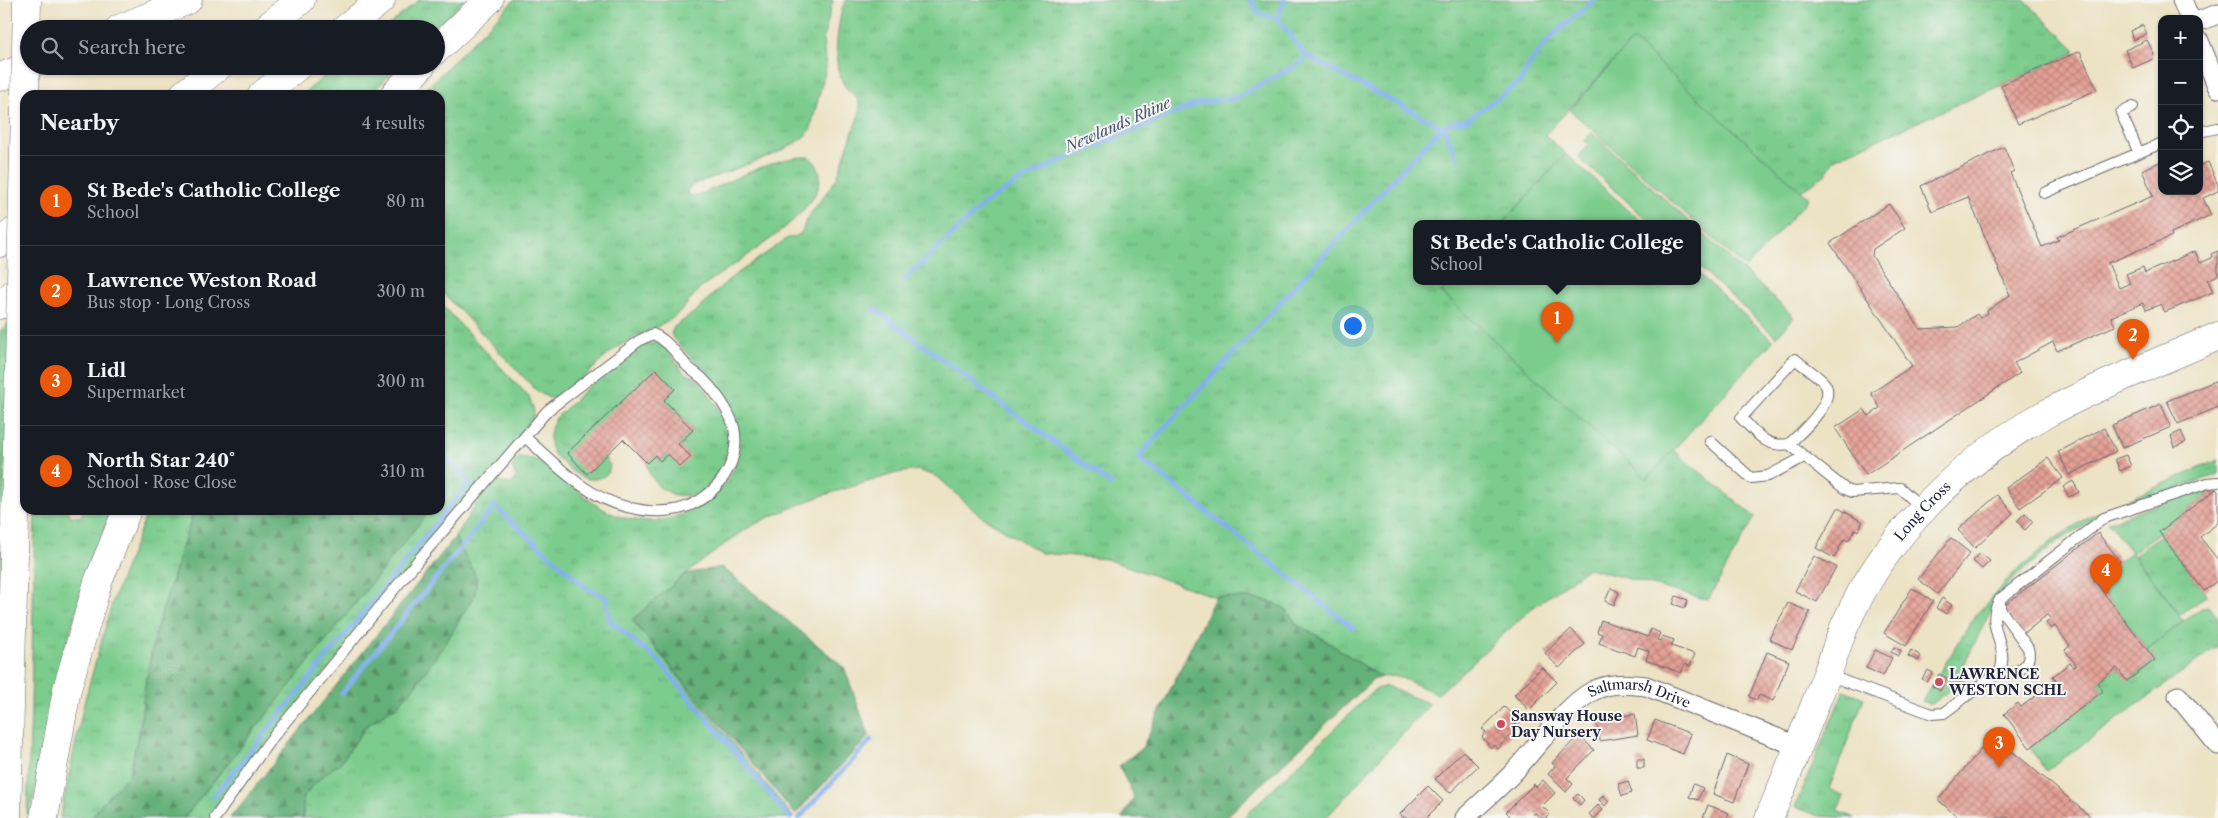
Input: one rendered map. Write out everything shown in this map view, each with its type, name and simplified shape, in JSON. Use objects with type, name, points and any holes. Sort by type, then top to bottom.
[{"type":"main road","points":[[27,0],[27,20]]},
{"type":"main road","points":[[140,20],[188,0]]},
{"type":"main road","points":[[277,20],[301,0]]},
{"type":"main road","points":[[356,20],[381,0]]},
{"type":"main road","points":[[445,41],[489,0]]},
{"type":"main road","points":[[0,77],[20,69]]},
{"type":"main road","points":[[25,75],[25,90]]},
{"type":"main road","points":[[189,90],[208,75]]},
{"type":"main road","points":[[268,90],[287,75]]},
{"type":"main road","points":[[399,90],[413,75]]},
{"type":"main road","points":[[0,243],[20,227]]},
{"type":"main road","points":[[0,305],[20,289]]},
{"type":"main road","points":[[7,818],[20,324]]},
{"type":"main road","name":"Long Cross","points":[[1772,817],[1797,746],[1847,620],[1870,578],[1922,508],[2005,440],[2042,417],[2085,394],[2218,336]]},
{"type":"main road","points":[[44,818],[67,689],[98,582],[125,515]]},
{"type":"street","points":[[2182,0],[2188,15]]},
{"type":"street","points":[[2203,20],[2218,14]]},
{"type":"street","points":[[2203,51],[2218,88]]},
{"type":"street","name":"Saltmarsh Drive","points":[[1465,818],[1510,776],[1574,704],[1604,686],[1631,684],[1646,686],[1797,746]]},
{"type":"street","points":[[2178,696],[2218,745]]},
{"type":"lane","points":[[2133,108],[2121,113],[2140,153]]},
{"type":"lane","points":[[2203,131],[2218,128]]},
{"type":"lane","points":[[2044,193],[2158,145]]},
{"type":"lane","points":[[215,818],[274,735],[420,558],[525,437],[558,402],[640,340],[653,334],[663,338],[689,368],[703,379],[726,408],[735,432],[736,451],[726,474],[715,488],[704,497],[693,504],[679,509],[650,510],[626,506],[592,492],[576,481],[525,437]]},
{"type":"lane","points":[[1795,359],[1826,385],[1827,392],[1825,404],[1789,444],[1778,446],[1768,443],[1741,418],[1795,359]]},
{"type":"lane","points":[[1710,441],[1751,478],[1768,476],[1804,457]]},
{"type":"lane","points":[[1789,444],[1845,489],[1852,492],[1900,488],[1922,508]]},
{"type":"lane","points":[[1999,674],[2003,662],[2000,642],[1993,621],[1995,609],[2000,599],[2104,518],[2208,483],[2218,482]]},
{"type":"lane","points":[[1827,674],[1936,714],[1950,709],[1999,674],[2015,672],[2027,663],[2029,650],[2000,609],[2000,599]]},
{"type":"lane","points":[[2000,642],[2002,635],[2006,632],[2020,637]]},
{"type":"green space","points":[[419,0],[465,0],[444,20],[395,20]]},
{"type":"green space","points":[[514,0],[833,0],[823,41],[826,68],[810,131],[799,141],[777,153],[693,185],[687,190],[688,195],[697,196],[767,165],[782,160],[809,157],[820,173],[817,191],[803,210],[783,229],[702,287],[674,317],[621,345],[572,388],[556,398],[549,398],[538,392],[445,295],[445,90],[425,90],[440,75],[445,75],[445,70]]},
{"type":"green space","points":[[845,0],[2024,0],[2074,48],[2074,53],[1834,159],[1826,174],[1801,191],[1633,40],[1545,135],[1566,154],[1506,220],[1413,220],[1413,285],[1447,285],[1441,292],[1647,478],[1673,450],[1755,517],[1708,600],[1588,568],[1531,609],[1438,694],[1397,676],[1381,677],[1320,637],[1297,625],[1286,609],[1251,598],[1215,597],[1106,559],[1041,553],[978,514],[938,477],[918,470],[897,473],[821,496],[767,518],[741,532],[685,574],[632,620],[794,818],[303,818],[303,797],[321,777],[341,762],[367,725],[397,706],[415,686],[447,641],[459,618],[464,556],[455,537],[479,500],[490,487],[498,482],[511,484],[516,478],[512,467],[519,458],[530,458],[549,466],[588,499],[608,512],[642,521],[666,519],[694,509],[705,503],[719,491],[728,479],[738,455],[738,429],[735,416],[722,391],[671,334],[674,327],[695,312],[728,280],[788,238],[795,237],[802,232],[806,220],[837,178],[860,111],[858,100],[846,88],[839,75],[837,42]]},
{"type":"green space","points":[[1633,40],[1809,198],[1746,268],[1701,228],[1701,220],[1693,220],[1570,110]]},
{"type":"green space","points":[[326,75],[389,75],[375,90],[308,90]]},
{"type":"green space","points":[[1592,133],[1688,220],[1648,220],[1578,157],[1589,145],[1585,141]]},
{"type":"green space","points":[[1566,154],[1640,220],[1506,220]]},
{"type":"green space","points":[[1701,232],[1794,317],[1776,337],[1701,269]]},
{"type":"green space","points":[[1701,276],[1773,341],[1647,479],[1441,292],[1447,285],[1701,285]]},
{"type":"green space","points":[[445,308],[529,397],[534,410],[532,424],[232,785],[208,818],[184,818],[426,515],[445,515]]},
{"type":"green space","points":[[9,323],[0,622],[0,331]]},
{"type":"green space","points":[[655,343],[666,347],[683,372],[699,380],[727,420],[733,441],[723,472],[700,493],[690,496],[674,495],[659,487],[649,473],[647,463],[655,455],[660,461],[668,454],[690,457],[678,444],[693,430],[664,400],[675,389],[656,369],[568,453],[604,457],[610,465],[608,473],[596,479],[584,478],[568,468],[551,448],[551,430],[556,418],[618,362],[644,345]]},
{"type":"green space","points":[[2218,460],[2218,474],[2109,512],[2058,541],[2011,581],[1995,602],[1962,669],[1968,677],[1933,703],[1930,704],[1922,701],[1975,616],[2012,575],[2057,537],[2090,516]]},
{"type":"green space","points":[[2211,486],[2216,489],[2132,553],[2108,522]]},
{"type":"green space","points":[[35,515],[70,515],[80,517],[81,515],[109,515],[81,595],[60,666],[30,814],[27,814]]},
{"type":"green space","points":[[146,515],[192,515],[156,630],[145,686],[140,727],[129,775],[102,803],[92,818],[60,818],[84,703],[113,600]]},
{"type":"green space","points":[[192,515],[426,515],[184,818],[92,818],[102,803],[129,775],[140,727],[145,686],[156,630]]},
{"type":"green space","points":[[2161,535],[2207,595],[2180,615],[2134,555]]},
{"type":"green space","points":[[455,537],[477,578],[475,594],[447,641],[415,686],[397,706],[367,725],[341,762],[321,777],[303,797],[303,818],[230,818]]},
{"type":"green space","points":[[2131,552],[2184,621],[2147,649],[2094,580]]},
{"type":"green space","points":[[722,567],[844,667],[869,736],[795,814],[632,620],[685,574]]},
{"type":"green space","points":[[1215,597],[1251,598],[1272,602],[1286,609],[1297,625],[1320,637],[1381,677],[1373,680],[1225,818],[1122,818],[1134,797],[1119,766],[1142,748]]},
{"type":"green space","points":[[2208,606],[2218,617],[2218,646],[2046,771],[2030,748],[2103,692],[2097,683],[2117,668],[2128,681],[2155,660],[2147,649],[2203,607]]},
{"type":"green space","points":[[1386,686],[1430,704],[1326,818],[1243,818],[1374,690]]},
{"type":"green space","points":[[1844,690],[1864,698],[1829,789],[1844,796],[1837,811],[1855,818],[1819,816],[1795,807]]},
{"type":"building","points":[[2143,25],[2147,34],[2133,40],[2130,31]]},
{"type":"building","points":[[2147,40],[2154,54],[2152,55],[2153,59],[2133,68],[2125,50]]},
{"type":"building","points":[[2080,51],[2097,90],[2018,124],[2001,85]]},
{"type":"building","points":[[2004,147],[2014,171],[2010,173],[2042,247],[2059,240],[2057,237],[2153,196],[2142,170],[2158,163],[2158,195],[2203,195],[2203,164],[2208,162],[2218,185],[2218,191],[2203,198],[2211,215],[2171,233],[2172,236],[2108,263],[2119,288],[2130,283],[2126,274],[2143,267],[2145,273],[2195,251],[2200,263],[2212,258],[2211,254],[2218,251],[2218,275],[2208,280],[2213,292],[2165,312],[2161,304],[2146,310],[2143,303],[2111,317],[2115,326],[2057,351],[2053,342],[2014,363],[2020,373],[1866,475],[1835,428],[1864,409],[1869,416],[1880,408],[1871,393],[1912,366],[1830,243],[1889,204],[1905,228],[1873,249],[1872,256],[1920,329],[1958,327],[1977,314],[1980,318],[2010,295],[1968,197],[1932,212],[1921,186]]},
{"type":"building","points":[[656,369],[675,389],[664,400],[693,430],[678,444],[691,457],[680,467],[668,454],[660,461],[655,455],[647,463],[623,439],[587,474],[567,453]]},
{"type":"building","points":[[2215,381],[2218,387],[2218,407],[2178,424],[2167,401]]},
{"type":"building","points":[[2161,404],[2171,427],[2122,448],[2112,425]]},
{"type":"building","points":[[2104,428],[2116,451],[2069,475],[2058,452]]},
{"type":"building","points":[[2181,431],[2186,442],[2175,447],[2171,436]]},
{"type":"building","points":[[2126,455],[2131,466],[2120,471],[2115,459]]},
{"type":"building","points":[[2048,458],[2063,478],[2020,508],[2006,488]]},
{"type":"building","points":[[2073,481],[2079,492],[2069,497],[2063,487]]},
{"type":"building","points":[[2216,489],[2218,491],[2218,523],[2200,537],[2218,560],[2218,580],[2204,591],[2159,532]]},
{"type":"building","points":[[1997,495],[2013,513],[1975,548],[1958,530]]},
{"type":"building","points":[[1838,508],[1863,522],[1858,531],[1855,529],[1848,541],[1844,539],[1834,558],[1816,548]]},
{"type":"building","points":[[2025,513],[2033,522],[2025,530],[2017,521]]},
{"type":"building","points":[[2098,533],[2120,561],[2094,580],[2155,660],[2127,681],[2117,668],[2097,683],[2103,691],[2030,748],[2004,714],[2018,703],[2021,707],[2056,680],[2053,676],[2070,663],[2073,667],[2076,665],[2065,650],[2070,646],[2055,626],[2051,629],[2046,623],[2051,619],[2047,615],[2023,634],[2002,607]]},
{"type":"building","points":[[1951,538],[1970,553],[1937,594],[1918,579]]},
{"type":"building","points":[[1980,553],[1990,561],[1982,569],[1973,561]]},
{"type":"building","points":[[1814,556],[1836,567],[1817,602],[1795,591]]},
{"type":"building","points":[[1611,588],[1619,592],[1614,605],[1605,601]]},
{"type":"building","points":[[1912,588],[1933,601],[1906,646],[1884,633]]},
{"type":"building","points":[[1676,596],[1688,600],[1685,608],[1673,604]]},
{"type":"building","points":[[1942,598],[1952,605],[1946,614],[1936,608]]},
{"type":"building","points":[[1788,603],[1810,612],[1792,650],[1769,639]]},
{"type":"building","points":[[1601,620],[1648,637],[1651,629],[1660,633],[1657,640],[1660,641],[1662,636],[1674,640],[1671,646],[1695,654],[1690,666],[1685,664],[1681,673],[1646,660],[1649,651],[1638,647],[1635,656],[1599,643],[1602,634],[1597,632]]},
{"type":"building","points":[[1571,629],[1585,644],[1559,668],[1545,653]]},
{"type":"building","points":[[1894,647],[1901,651],[1898,656],[1891,652]]},
{"type":"building","points":[[1875,650],[1892,658],[1883,676],[1866,668]]},
{"type":"building","points":[[1911,650],[1921,656],[1918,661],[1908,656]]},
{"type":"building","points":[[1767,652],[1789,661],[1773,701],[1759,695],[1757,700],[1749,697]]},
{"type":"building","points":[[1542,667],[1557,682],[1529,710],[1514,695]]},
{"type":"building","points":[[1928,670],[1933,673],[1927,682],[1922,679]]},
{"type":"building","name":"LAWRENCE WESTON SCHL","points":[[1939,674],[1947,678],[1940,691],[1932,686]]},
{"type":"building","name":"Sansway House Day Nursery","points":[[1504,707],[1519,720],[1512,729],[1514,731],[1498,749],[1494,745],[1491,748],[1482,737],[1486,732],[1482,729]]},
{"type":"building","points":[[1635,714],[1638,735],[1600,741],[1596,720]]},
{"type":"building","points":[[1655,720],[1691,734],[1683,754],[1647,740]]},
{"type":"building","points":[[1579,735],[1594,750],[1567,778],[1573,784],[1566,792],[1548,774],[1555,766],[1552,763]]},
{"type":"building","points":[[1993,735],[2092,818],[1959,818],[1938,800]]},
{"type":"building","points":[[1463,751],[1478,766],[1450,793],[1435,779]]},
{"type":"building","points":[[1727,755],[1748,764],[1734,802],[1713,794]]},
{"type":"building","points":[[1637,759],[1644,759],[1644,768],[1637,768]]},
{"type":"building","points":[[1543,780],[1555,793],[1542,806],[1550,814],[1546,818],[1540,818],[1535,813],[1530,818],[1512,818],[1506,812],[1534,784],[1536,787]]},
{"type":"building","points":[[1628,781],[1632,793],[1622,796],[1618,784]]},
{"type":"building","points":[[1693,784],[1703,788],[1698,800],[1689,797]]},
{"type":"building","points":[[1428,786],[1443,801],[1426,818],[1404,818],[1400,814]]},
{"type":"building","points":[[1578,794],[1584,800],[1580,805],[1573,798]]},
{"type":"building","points":[[1603,795],[1609,801],[1605,806],[1599,800]]},
{"type":"building","points":[[1598,805],[1603,810],[1593,818],[1589,814]]},
{"type":"building","points":[[1708,805],[1729,813],[1727,818],[1703,818]]},
{"type":"waterway","points":[[1250,0],[1260,14],[1278,19]]},
{"type":"waterway","name":"Newlands Rhine","points":[[902,282],[983,205],[1018,182],[1056,163],[1199,103],[1236,98],[1302,62],[1306,56],[1278,19],[1284,0]]},
{"type":"waterway","points":[[1353,628],[1138,457],[1438,131],[1452,122],[1467,120],[1520,82],[1529,65],[1548,40],[1594,0]]},
{"type":"waterway","points":[[1306,56],[1444,128],[1457,159]]},
{"type":"waterway","points":[[874,309],[1112,485]]},
{"type":"waterway","points":[[445,458],[470,482],[445,513]]},
{"type":"waterway","points":[[342,693],[490,512],[493,505],[589,590],[606,597],[610,621],[659,661],[790,818]]},
{"type":"waterway","points":[[213,797],[443,515]]},
{"type":"waterway","points":[[799,818],[871,740]]},
{"type":"place","name":"St Bede's Catholic College","points":[[1557,343]]},
{"type":"place","name":"Lawrence Weston Road","points":[[2133,360]]},
{"type":"place","name":"North Star 240°","points":[[2106,595]]},
{"type":"place","name":"LAWRENCE WESTON SCHL","points":[[1939,682]]},
{"type":"place","name":"Sansway House Day Nursery","points":[[1501,724]]},
{"type":"place","name":"Lidl","points":[[1999,768]]}]
